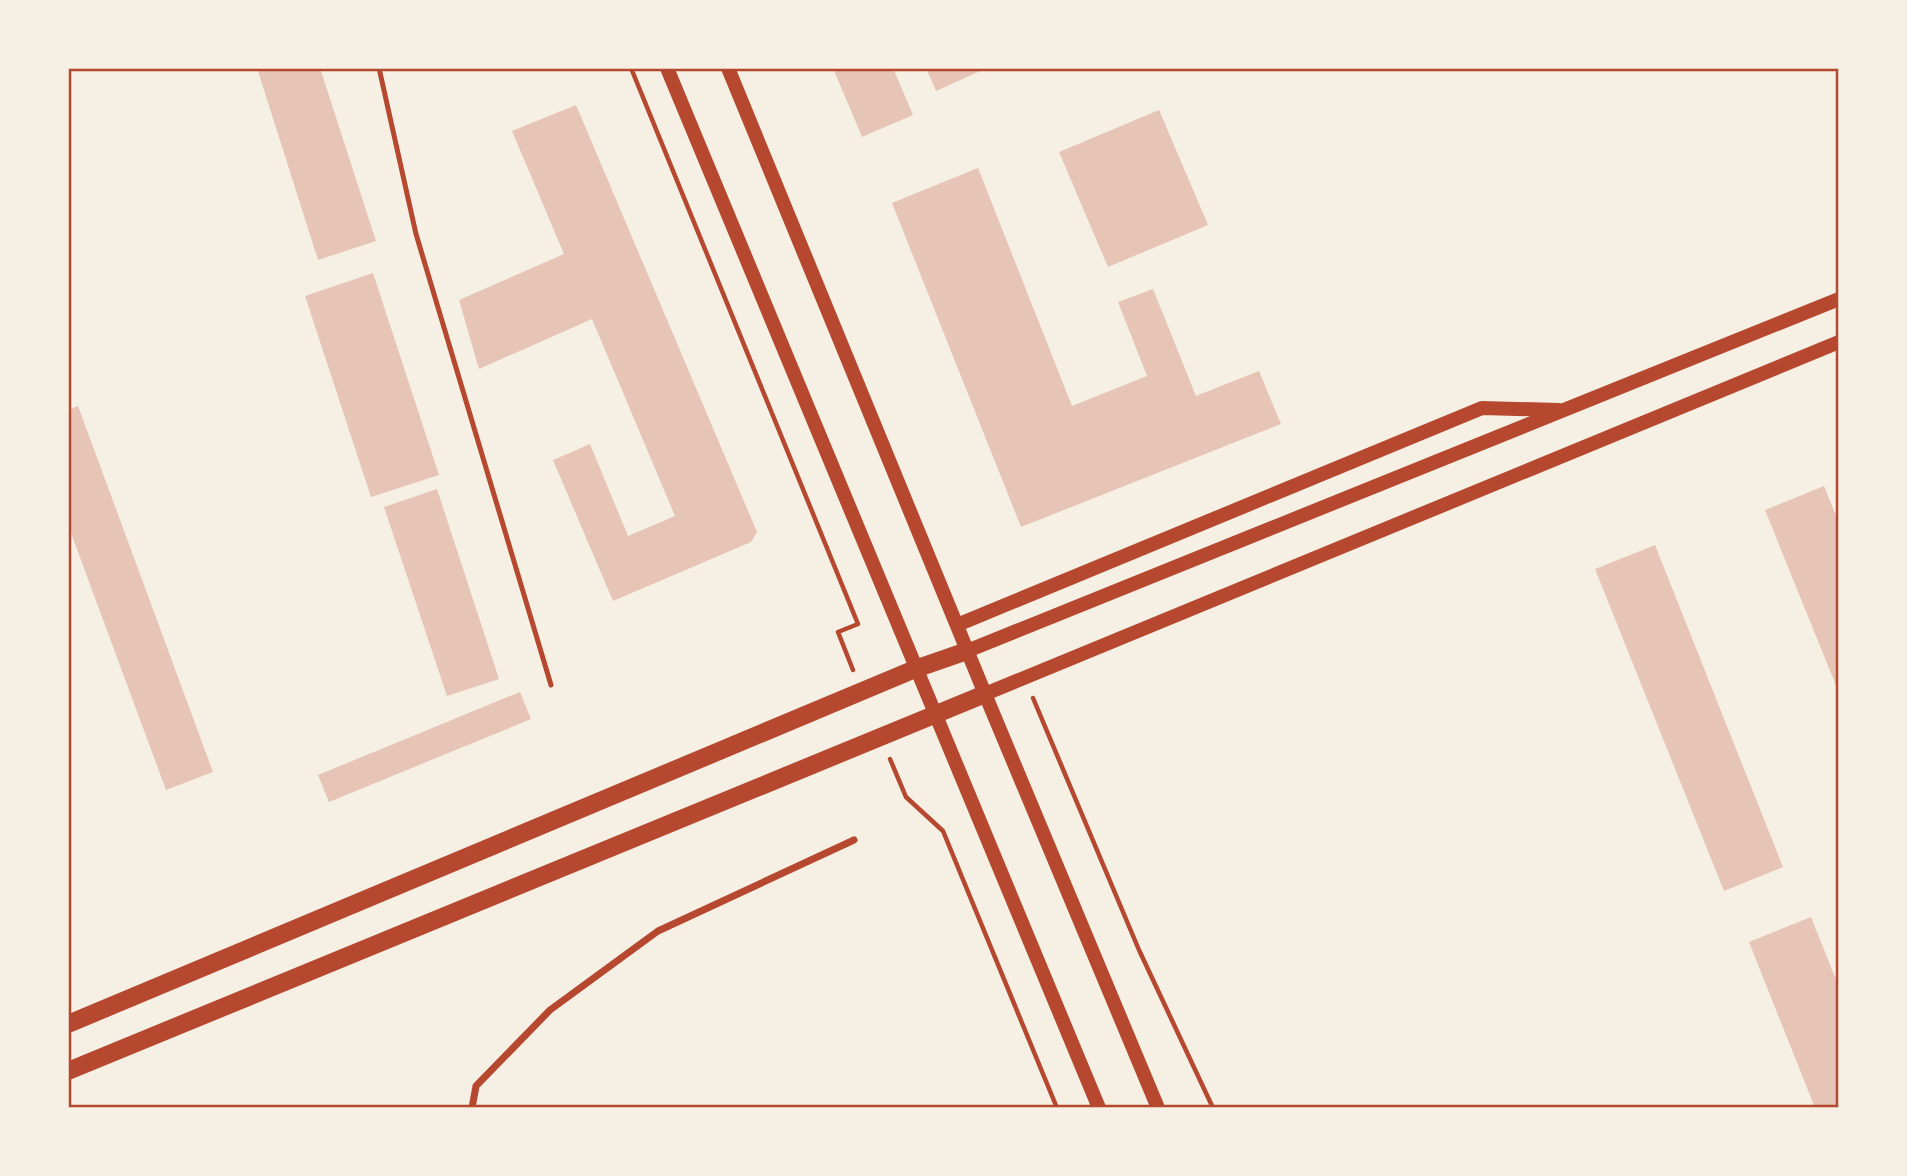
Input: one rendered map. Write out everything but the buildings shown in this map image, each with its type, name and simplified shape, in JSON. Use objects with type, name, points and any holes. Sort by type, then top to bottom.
[{"type":"main road","points":[[667,68],[1099,1108]]},
{"type":"main road","points":[[728,68],[1158,1108]]},
{"type":"main road","points":[[68,1024],[915,669],[967,651],[1839,299]]},
{"type":"main road","points":[[68,1071],[1839,342]]},
{"type":"main road","points":[[957,625],[1482,408],[1564,410]]},
{"type":"street","points":[[472,1108],[476,1086],[550,1010],[658,931],[854,840]]},
{"type":"lane","points":[[379,68],[416,234],[551,685]]},
{"type":"path","points":[[631,68],[858,624],[838,632],[862,691]]},
{"type":"path","points":[[1025,678],[1139,950],[1213,1108]]},
{"type":"path","points":[[881,735],[906,797],[943,831],[1057,1108]]}]
